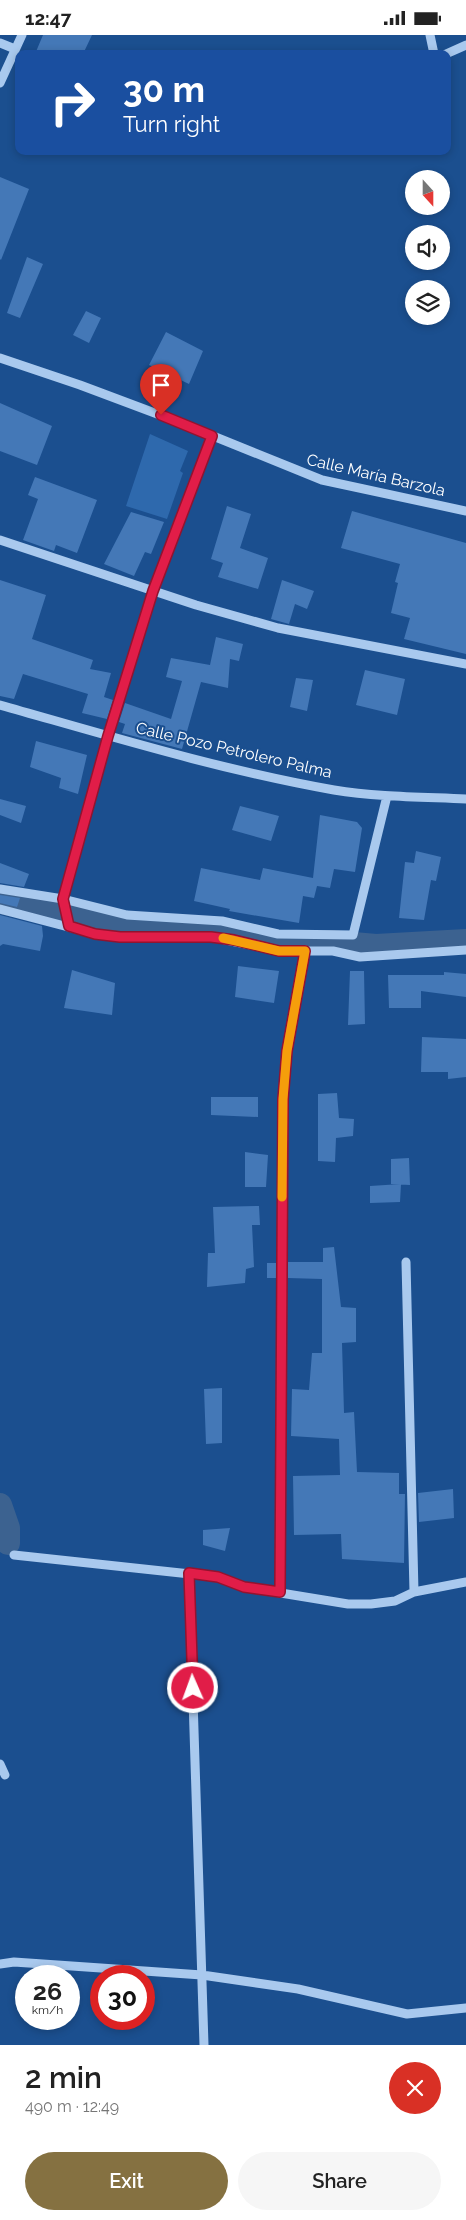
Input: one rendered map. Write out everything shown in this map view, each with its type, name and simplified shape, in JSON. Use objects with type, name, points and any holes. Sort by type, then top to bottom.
[{"type":"street","points":[[0,83],[22,35]]},
{"type":"street","points":[[430,35],[433,50]]},
{"type":"street","points":[[0,43],[15,49]]},
{"type":"street","points":[[451,52],[466,45]]},
{"type":"street","name":"Calle María Barzola","points":[[0,358],[80,385],[322,480],[466,511]]},
{"type":"street","points":[[69,926],[63,899],[108,736],[153,591],[212,436]]},
{"type":"street","points":[[0,540],[153,591],[278,628],[466,664]]},
{"type":"street","name":"Calle Pozo Petrolero Palma","points":[[0,705],[108,736],[262,775],[335,790],[387,796],[466,799]]},
{"type":"street","points":[[0,889],[63,899],[127,915],[222,921],[278,934],[353,935],[387,796]]},
{"type":"street","points":[[0,909],[95,934],[120,937],[211,937],[234,940],[279,951],[333,951],[360,957],[466,950]]},
{"type":"street","points":[[280,1592],[283,1099],[287,1051],[305,951]]},
{"type":"street","points":[[406,1261],[414,1592]]},
{"type":"street","points":[[14,1555],[218,1577],[244,1587],[348,1604],[371,1605],[395,1601],[414,1592],[466,1582]]},
{"type":"street","points":[[189,1573],[204,2045]]},
{"type":"street","points":[[0,1764],[5,1775]]},
{"type":"street","points":[[0,1964],[14,1962],[202,1975],[298,1989],[407,2014],[466,2008]]},
{"type":"shaded area","points":[[150,434],[188,451],[180,471],[183,473],[167,519],[126,506]]},
{"type":"building","points":[[43,35],[92,35],[85,50],[37,50]]},
{"type":"building","points":[[0,177],[29,189],[1,260],[0,259]]},
{"type":"building","points":[[27,257],[43,264],[20,318],[7,313]]},
{"type":"building","points":[[86,311],[101,318],[89,343],[73,335]]},
{"type":"building","points":[[166,332],[203,351],[189,384],[149,365]]},
{"type":"building","points":[[0,403],[52,426],[37,465],[0,451]]},
{"type":"building","points":[[35,477],[97,500],[77,553],[56,545],[54,551],[23,540],[38,499],[28,495]]},
{"type":"building","points":[[227,506],[251,514],[240,548],[268,558],[258,589],[218,577],[223,563],[211,559]]},
{"type":"building","points":[[352,511],[466,543],[466,654],[404,639],[410,618],[391,613],[398,583],[395,582],[400,564],[341,548]]},
{"type":"building","points":[[131,512],[164,522],[151,554],[145,552],[134,576],[104,564]]},
{"type":"building","points":[[0,580],[46,595],[32,639],[93,660],[90,669],[111,673],[104,697],[113,700],[107,719],[82,713],[88,694],[23,674],[14,699],[0,696]]},
{"type":"building","points":[[282,580],[314,591],[307,609],[295,604],[289,624],[271,619]]},
{"type":"building","points":[[216,637],[243,644],[239,661],[230,659],[228,688],[201,682],[182,749],[122,733],[125,724],[119,722],[125,703],[171,719],[182,681],[166,677],[171,658],[210,665]]},
{"type":"building","points":[[365,670],[405,679],[397,715],[356,705]]},
{"type":"building","points":[[296,678],[313,680],[307,711],[290,707]]},
{"type":"building","points":[[36,741],[87,755],[78,794],[59,788],[61,778],[30,767]]},
{"type":"building","points":[[0,799],[26,806],[21,823],[0,815]]},
{"type":"building","points":[[240,806],[279,816],[271,841],[232,830]]},
{"type":"building","points":[[320,815],[357,822],[362,828],[355,872],[334,869],[330,888],[317,886],[314,898],[303,896],[299,923],[229,911],[230,909],[194,901],[201,868],[260,880],[263,868],[313,878]]},
{"type":"building","points":[[416,851],[441,857],[436,881],[431,880],[424,920],[399,918],[405,862],[414,863]]},
{"type":"building","points":[[0,863],[29,874],[24,887],[0,883]]},
{"type":"building","points":[[0,895],[20,898],[17,907],[0,903]]},
{"type":"building","points":[[0,915],[42,926],[43,936],[40,951],[3,944],[0,946]]},
{"type":"building","points":[[238,966],[279,971],[274,1003],[235,997]]},
{"type":"building","points":[[72,970],[115,983],[112,1015],[64,1008]]},
{"type":"building","points":[[350,971],[364,971],[365,1024],[348,1025]]},
{"type":"building","points":[[444,972],[466,974],[466,997],[421,991],[421,1008],[389,1008],[388,975],[444,975]]},
{"type":"building","points":[[422,1037],[466,1039],[466,1077],[448,1079],[448,1072],[421,1072]]},
{"type":"building","points":[[337,1093],[339,1118],[354,1119],[353,1136],[336,1138],[335,1162],[318,1161],[318,1094]]},
{"type":"building","points":[[211,1097],[258,1097],[258,1117],[211,1115]]},
{"type":"building","points":[[245,1152],[268,1155],[266,1187],[245,1187]]},
{"type":"building","points":[[409,1158],[410,1185],[391,1184],[391,1159]]},
{"type":"building","points":[[401,1184],[400,1202],[370,1203],[370,1186]]},
{"type":"building","points":[[259,1206],[260,1225],[252,1225],[254,1267],[246,1269],[245,1283],[207,1287],[208,1253],[215,1253],[213,1207]]},
{"type":"building","points":[[334,1247],[341,1307],[356,1308],[356,1342],[342,1343],[344,1413],[354,1412],[357,1472],[399,1473],[399,1494],[405,1494],[404,1563],[342,1559],[341,1534],[294,1535],[293,1476],[340,1475],[339,1439],[291,1436],[292,1389],[309,1390],[312,1353],[322,1353],[322,1279],[288,1278],[288,1262],[323,1262],[323,1248]]},
{"type":"building","points":[[267,1263],[276,1263],[276,1278],[267,1278]]},
{"type":"building","points":[[222,1388],[222,1443],[206,1444],[204,1389]]},
{"type":"building","points":[[453,1489],[454,1518],[419,1522],[418,1493]]},
{"type":"building","points":[[230,1528],[225,1551],[203,1545],[203,1530]]},
{"type":"waterway","points":[[0,902],[117,927],[188,928],[230,931],[277,943],[331,942],[376,946],[466,941]]},
{"type":"waterway","points":[[0,1505],[8,1528],[8,1543]]},
{"type":"slow traffic","points":[[223,938],[279,951],[305,951],[287,1051],[283,1099],[282,1197]]},
{"type":"route","points":[[161,415],[212,436],[153,591],[108,736],[63,899],[69,926],[95,934],[120,937],[150,935],[211,937],[234,940],[279,951],[305,951],[287,1051],[283,1099],[280,1592],[244,1587],[218,1577],[189,1573],[193,1688]]}]
